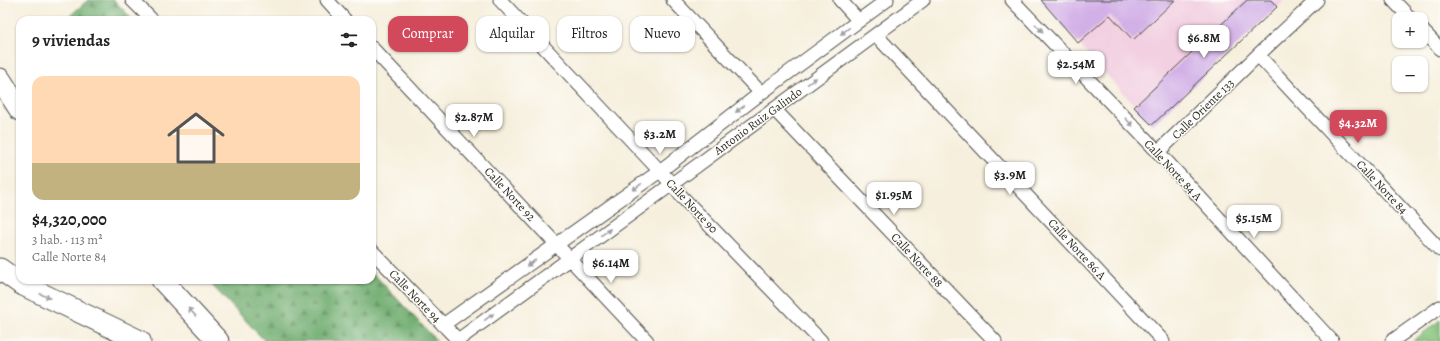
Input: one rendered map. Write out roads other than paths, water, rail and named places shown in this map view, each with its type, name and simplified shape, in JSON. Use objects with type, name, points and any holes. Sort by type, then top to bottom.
[{"type":"main road","points":[[0,78],[16,104]]},
{"type":"main road","points":[[0,269],[16,280]]},
{"type":"main road","points":[[21,284],[140,341]]},
{"type":"main road","points":[[166,284],[218,341]]},
{"type":"street","points":[[132,0],[148,16]]},
{"type":"street","points":[[326,0],[341,16]]},
{"type":"street","name":"Calle Norte 90","points":[[500,0],[660,171],[682,197],[821,341]]},
{"type":"street","points":[[673,0],[761,94]]},
{"type":"street","points":[[840,0],[859,20]]},
{"type":"street","name":"Antonio Ruiz Galindo","points":[[443,325],[660,171],[887,0]]},
{"type":"street","name":"Antonio Ruiz Galindo","points":[[458,340],[923,0]]},
{"type":"street","name":"Calle Norte 84 A","points":[[1012,0],[1158,152],[1332,341]]},
{"type":"street","name":"Calle Oriente 133","points":[[1158,152],[1258,55],[1318,0]]},
{"type":"street","points":[[1393,0],[1404,12]]},
{"type":"street","name":"Calle Norte 86 A","points":[[876,35],[1163,341]]},
{"type":"street","points":[[1428,36],[1440,49]]},
{"type":"street","name":"Calle Norte 92","points":[[376,52],[647,341]]},
{"type":"street","name":"Calle Norte 84","points":[[1258,55],[1440,250]]},
{"type":"street","name":"Calle Norte 88","points":[[774,109],[995,341]]},
{"type":"street","name":"Calle Norte 94","points":[[376,254],[458,340]]},
{"type":"street","points":[[1392,341],[1440,307]]}]
